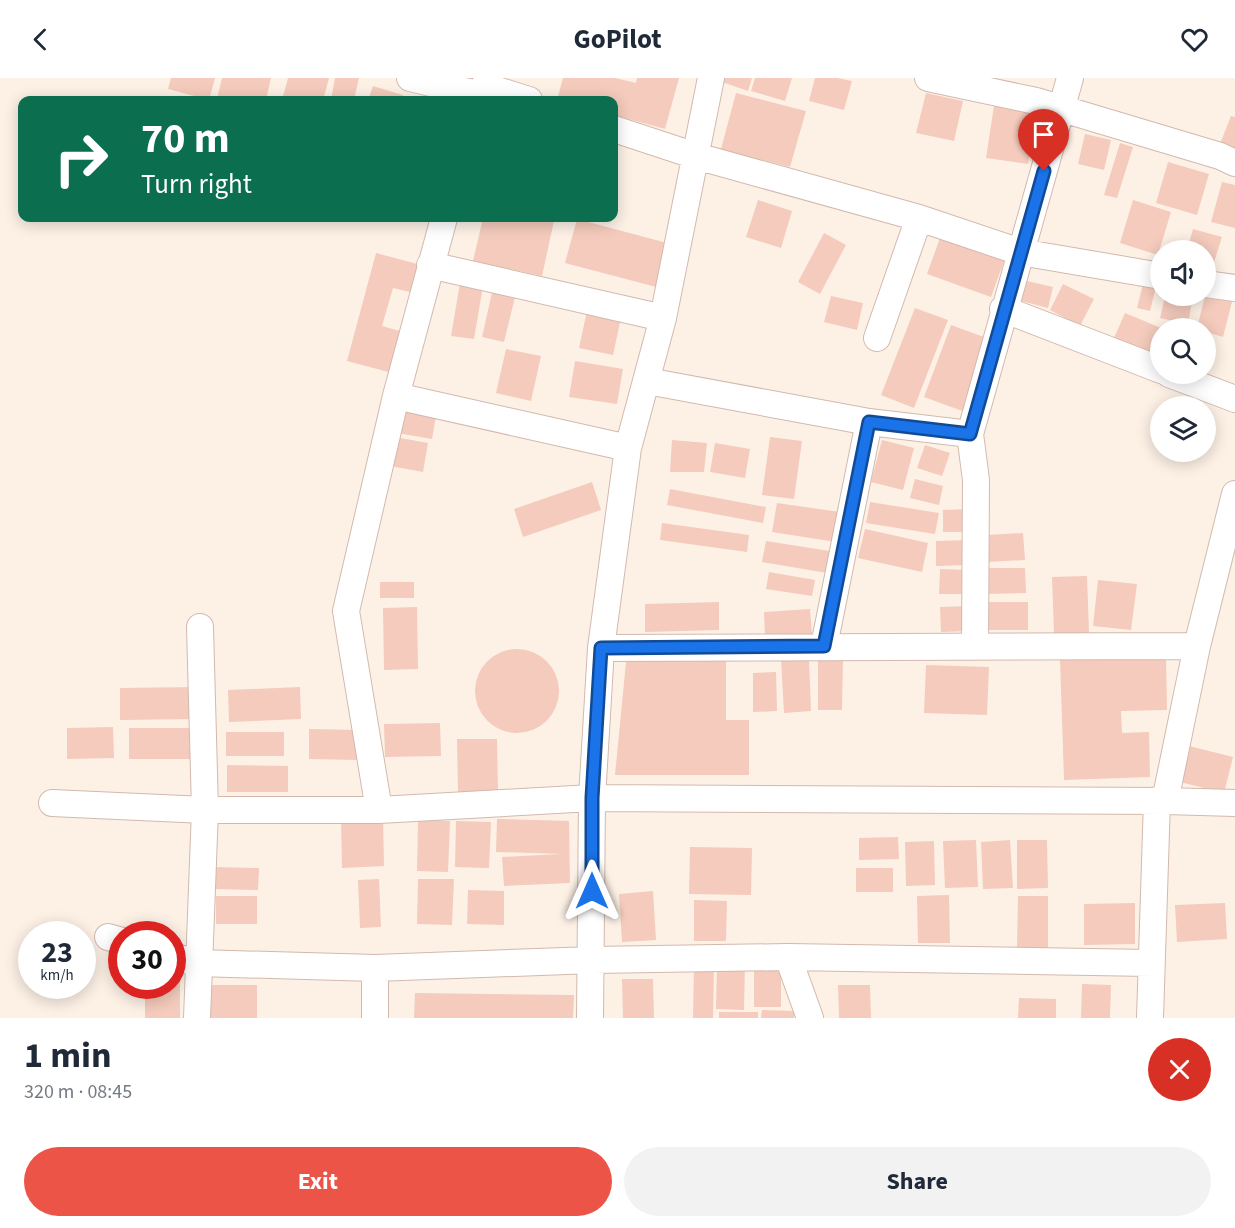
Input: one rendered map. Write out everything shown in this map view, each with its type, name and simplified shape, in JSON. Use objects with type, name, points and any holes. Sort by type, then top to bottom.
[{"type":"street","points":[[410,78],[511,96]]},
{"type":"street","points":[[590,1018],[593,960],[592,798],[601,648],[628,448],[663,318],[711,78]]},
{"type":"street","points":[[928,78],[1036,101],[1220,156],[1235,163]]},
{"type":"street","points":[[975,646],[976,480],[970,434],[1003,309],[1070,78]]},
{"type":"street","points":[[618,130],[696,156],[919,218],[1020,252],[1150,274]]},
{"type":"street","points":[[877,338],[919,218]]},
{"type":"street","points":[[379,810],[346,610],[396,396],[443,222]]},
{"type":"street","points":[[430,265],[663,318]]},
{"type":"street","points":[[1216,285],[1235,288]]},
{"type":"street","points":[[1003,309],[1150,366]]},
{"type":"street","points":[[647,381],[869,422],[970,434]]},
{"type":"street","points":[[1195,384],[1235,399]]},
{"type":"street","points":[[396,396],[628,448]]},
{"type":"street","points":[[824,646],[869,422]]},
{"type":"street","points":[[1150,1018],[1161,801],[1235,494]]},
{"type":"street","points":[[197,1018],[197,963],[205,810],[200,627]]},
{"type":"street","points":[[601,648],[1197,646]]},
{"type":"street","points":[[52,803],[205,810],[379,810],[592,798],[1235,803]]},
{"type":"street","points":[[186,960],[197,963],[375,968],[593,960],[788,957],[1151,963]]},
{"type":"street","points":[[788,957],[810,1018]]},
{"type":"street","points":[[375,968],[375,1018]]},
{"type":"building","points":[[171,78],[215,78],[210,96],[194,96],[168,89]]},
{"type":"building","points":[[222,78],[271,78],[267,96],[218,96]]},
{"type":"building","points":[[288,78],[329,78],[324,96],[283,96]]},
{"type":"building","points":[[335,78],[359,78],[355,96],[332,96]]},
{"type":"building","points":[[563,78],[615,78],[636,83],[637,78],[679,78],[665,129],[618,116],[618,96],[558,96]]},
{"type":"building","points":[[720,78],[752,78],[748,91],[719,81]]},
{"type":"building","points":[[755,78],[792,78],[785,101],[751,91]]},
{"type":"building","points":[[815,78],[852,81],[844,110],[809,101]]},
{"type":"building","points":[[373,86],[403,95],[403,96],[369,96]]},
{"type":"building","points":[[736,93],[806,111],[790,167],[721,149]]},
{"type":"building","points":[[926,93],[963,101],[954,141],[916,133]]},
{"type":"building","points":[[994,106],[1036,112],[1028,164],[986,158]]},
{"type":"building","points":[[1231,116],[1235,117],[1235,149],[1220,144]]},
{"type":"building","points":[[1085,134],[1111,140],[1104,170],[1078,164]]},
{"type":"building","points":[[1120,143],[1133,147],[1117,198],[1104,195]]},
{"type":"building","points":[[1168,162],[1209,174],[1197,215],[1156,203]]},
{"type":"building","points":[[1222,182],[1235,185],[1235,228],[1211,222]]},
{"type":"building","points":[[758,200],[792,211],[781,248],[746,237]]},
{"type":"building","points":[[1133,200],[1171,212],[1163,240],[1150,240],[1150,252],[1120,243]]},
{"type":"building","points":[[482,222],[554,222],[542,276],[473,261]]},
{"type":"building","points":[[576,222],[588,222],[671,244],[660,288],[565,263]]},
{"type":"building","points":[[1193,229],[1222,237],[1216,256],[1216,240],[1190,240]]},
{"type":"building","points":[[824,233],[846,245],[820,294],[798,282]]},
{"type":"building","points":[[940,238],[1004,261],[991,297],[927,274]]},
{"type":"building","points":[[376,253],[421,265],[414,293],[393,288],[382,326],[403,332],[392,373],[347,361]]},
{"type":"building","points":[[1023,280],[1053,287],[1048,308],[1018,300]]},
{"type":"building","points":[[460,283],[483,286],[474,339],[451,336]]},
{"type":"building","points":[[1063,284],[1094,299],[1080,326],[1050,310]]},
{"type":"building","points":[[1143,284],[1150,286],[1150,311],[1137,308]]},
{"type":"building","points":[[493,288],[516,293],[504,342],[482,337]]},
{"type":"building","points":[[831,296],[863,303],[857,330],[824,322]]},
{"type":"building","points":[[1216,297],[1233,298],[1223,337],[1216,335],[1216,318],[1200,318],[1202,306],[1216,306]]},
{"type":"building","points":[[588,306],[622,313],[613,355],[579,348]]},
{"type":"building","points":[[1163,306],[1191,306],[1189,318],[1160,318]]},
{"type":"building","points":[[915,308],[948,320],[914,408],[881,395]]},
{"type":"building","points":[[1125,313],[1150,323],[1150,352],[1114,338]]},
{"type":"building","points":[[951,325],[992,340],[965,412],[924,397]]},
{"type":"building","points":[[506,349],[541,356],[531,401],[496,393]]},
{"type":"building","points":[[575,361],[623,369],[617,404],[569,397]]},
{"type":"building","points":[[401,410],[436,416],[432,439],[397,433]]},
{"type":"building","points":[[395,437],[428,443],[423,472],[390,466]]},
{"type":"building","points":[[770,437],[802,441],[794,499],[762,495]]},
{"type":"building","points":[[672,440],[707,443],[704,472],[670,472]]},
{"type":"building","points":[[882,440],[914,448],[903,490],[871,482]]},
{"type":"building","points":[[715,443],[750,449],[745,478],[710,472]]},
{"type":"building","points":[[925,445],[950,453],[942,476],[917,468]]},
{"type":"building","points":[[915,479],[943,486],[939,505],[910,498]]},
{"type":"building","points":[[592,482],[601,510],[523,537],[514,509]]},
{"type":"building","points":[[670,489],[766,507],[763,523],[667,505]]},
{"type":"building","points":[[870,502],[939,513],[935,534],[866,523]]},
{"type":"building","points":[[777,503],[840,512],[836,542],[772,532]]},
{"type":"building","points":[[970,509],[971,532],[943,532],[943,510]]},
{"type":"building","points":[[662,523],[749,535],[747,552],[660,540]]},
{"type":"building","points":[[865,529],[928,543],[922,572],[858,558]]},
{"type":"building","points":[[1023,533],[1025,560],[987,562],[986,535]]},
{"type":"building","points":[[970,540],[970,565],[936,566],[936,541]]},
{"type":"building","points":[[766,541],[830,551],[827,573],[762,562]]},
{"type":"building","points":[[984,568],[1025,568],[1026,593],[984,594]]},
{"type":"building","points":[[940,569],[969,570],[968,594],[939,594]]},
{"type":"building","points":[[769,572],[815,580],[812,596],[766,589]]},
{"type":"building","points":[[1087,576],[1089,633],[1054,634],[1052,577]]},
{"type":"building","points":[[1098,580],[1137,584],[1131,630],[1093,626]]},
{"type":"building","points":[[380,582],[414,582],[414,598],[380,598]]},
{"type":"building","points":[[719,602],[719,630],[645,632],[645,604]]},
{"type":"building","points":[[983,602],[1028,602],[1028,630],[982,630]]},
{"type":"building","points":[[969,606],[970,631],[941,632],[940,607]]},
{"type":"building","points":[[417,607],[418,669],[384,670],[383,608]]},
{"type":"building","points":[[810,609],[812,635],[765,638],[764,612]]},
{"type":"building","points":[[509,649],[525,649],[541,656],[552,667],[559,683],[556,707],[547,721],[525,733],[509,733],[493,726],[482,715],[475,699],[475,683],[482,667],[493,656]]},
{"type":"building","points":[[726,656],[726,720],[749,720],[749,775],[615,775],[626,662]]},
{"type":"building","points":[[1166,657],[1167,710],[1121,711],[1122,733],[1149,732],[1150,777],[1064,780],[1060,659]]},
{"type":"building","points":[[818,658],[843,658],[842,710],[818,710]]},
{"type":"building","points":[[809,659],[811,711],[784,713],[781,660]]},
{"type":"building","points":[[926,665],[989,667],[987,715],[924,713]]},
{"type":"building","points":[[776,672],[777,711],[753,712],[753,673]]},
{"type":"building","points":[[197,687],[197,719],[120,720],[120,688]]},
{"type":"building","points":[[300,687],[301,719],[229,722],[228,690]]},
{"type":"building","points":[[440,723],[441,756],[385,757],[384,724]]},
{"type":"building","points":[[113,727],[114,758],[67,759],[67,728]]},
{"type":"building","points":[[129,728],[193,728],[192,759],[129,759]]},
{"type":"building","points":[[309,729],[360,730],[359,760],[309,759]]},
{"type":"building","points":[[226,732],[284,732],[284,756],[226,756]]},
{"type":"building","points":[[457,739],[497,739],[498,792],[458,792]]},
{"type":"building","points":[[1189,746],[1233,757],[1224,793],[1180,782]]},
{"type":"building","points":[[227,765],[288,766],[288,792],[227,792]]},
{"type":"building","points":[[383,817],[384,866],[342,868],[341,818]]},
{"type":"building","points":[[497,819],[569,821],[570,883],[504,886],[502,857],[562,854],[496,852]]},
{"type":"building","points":[[418,820],[450,821],[448,872],[417,871]]},
{"type":"building","points":[[456,821],[491,822],[489,868],[455,867]]},
{"type":"building","points":[[898,837],[899,859],[859,860],[859,838]]},
{"type":"building","points":[[976,840],[978,887],[945,888],[943,841]]},
{"type":"building","points":[[1010,840],[1013,888],[983,889],[981,842]]},
{"type":"building","points":[[1017,840],[1047,840],[1048,888],[1017,889]]},
{"type":"building","points":[[934,841],[935,885],[906,886],[905,842]]},
{"type":"building","points":[[690,847],[752,848],[751,895],[689,894]]},
{"type":"building","points":[[214,867],[259,868],[258,890],[214,889]]},
{"type":"building","points":[[856,868],[893,868],[893,892],[856,892]]},
{"type":"building","points":[[379,879],[381,927],[360,928],[358,880]]},
{"type":"building","points":[[418,879],[454,879],[452,925],[417,924]]},
{"type":"building","points":[[468,890],[504,891],[504,925],[467,924]]},
{"type":"building","points":[[653,891],[656,940],[622,942],[619,894]]},
{"type":"building","points":[[949,895],[950,943],[918,943],[917,896]]},
{"type":"building","points":[[216,896],[257,896],[257,924],[216,924]]},
{"type":"building","points":[[1018,896],[1048,896],[1048,948],[1017,947]]},
{"type":"building","points":[[694,900],[727,901],[726,941],[694,941]]},
{"type":"building","points":[[1135,903],[1135,944],[1084,945],[1084,904]]},
{"type":"building","points":[[1225,903],[1227,939],[1177,942],[1175,905]]},
{"type":"building","points":[[717,964],[745,964],[744,1010],[716,1009]]},
{"type":"building","points":[[754,964],[781,964],[781,1007],[754,1007]]},
{"type":"building","points":[[694,965],[714,965],[713,1018],[693,1018]]},
{"type":"building","points":[[622,979],[653,979],[654,1018],[623,1018]]},
{"type":"building","points":[[1082,984],[1111,985],[1110,1018],[1081,1018]]},
{"type":"building","points":[[211,985],[257,985],[257,1018],[210,1018]]},
{"type":"building","points":[[838,985],[870,985],[871,1018],[839,1018]]},
{"type":"building","points":[[415,993],[574,995],[573,1018],[414,1018]]},
{"type":"building","points":[[1019,998],[1056,999],[1056,1018],[1018,1018]]},
{"type":"building","points":[[145,999],[180,999],[180,1018],[145,1018]]},
{"type":"building","points":[[762,1010],[795,1011],[794,1018],[761,1018]]},
{"type":"building","points":[[719,1012],[758,1012],[758,1018],[719,1018]]},
{"type":"route","points":[[592,891],[592,798],[601,648],[824,646],[869,422],[970,434],[977,400],[1044,171]]}]
